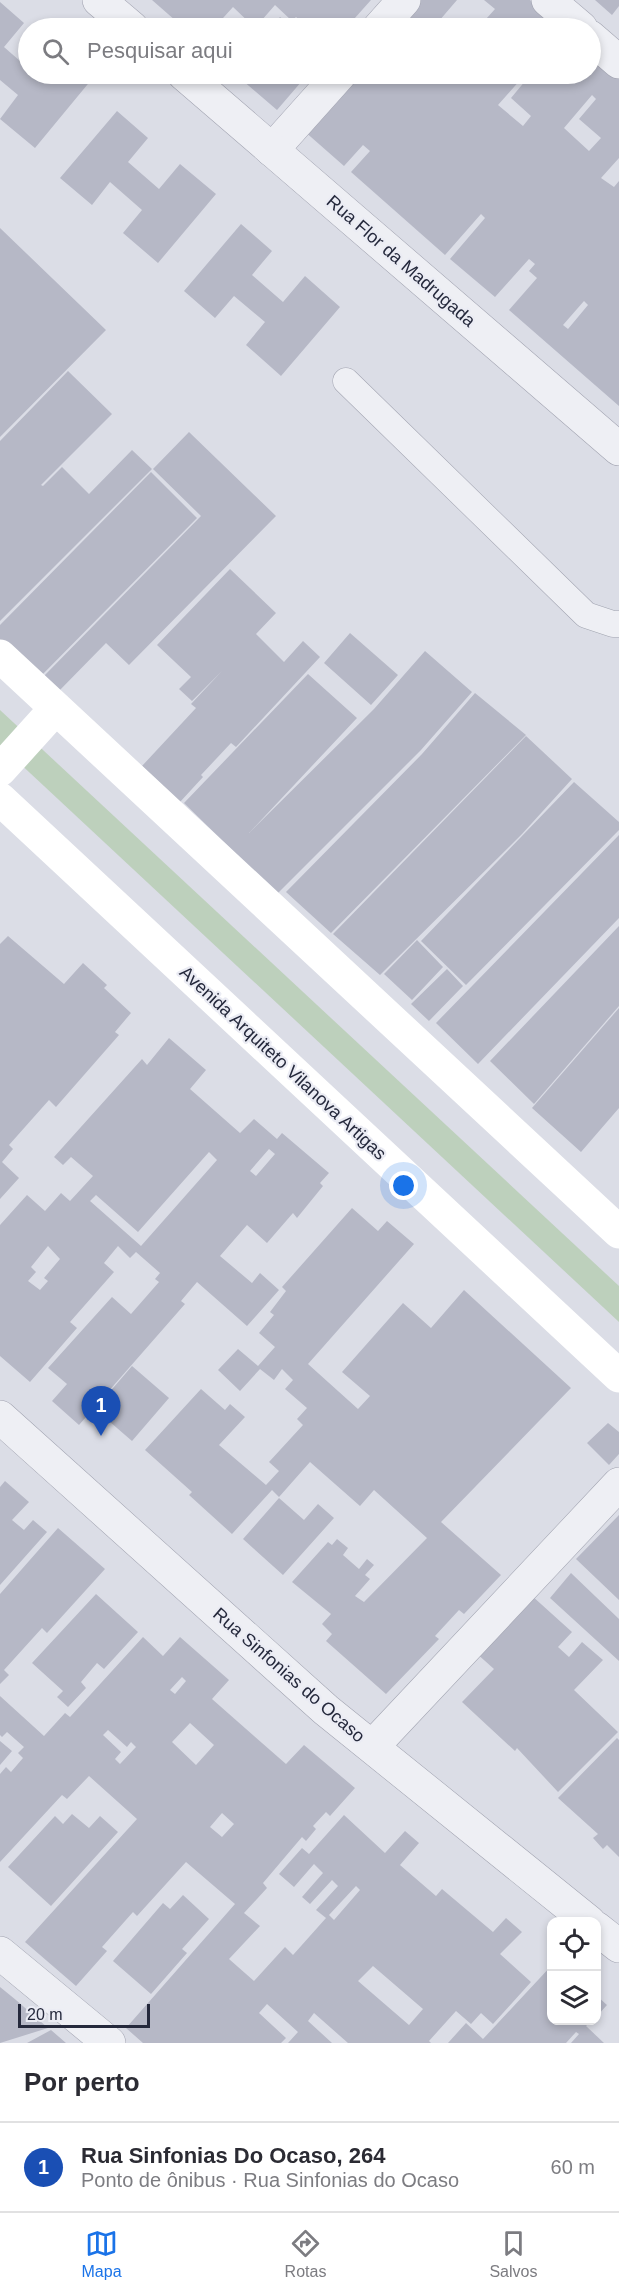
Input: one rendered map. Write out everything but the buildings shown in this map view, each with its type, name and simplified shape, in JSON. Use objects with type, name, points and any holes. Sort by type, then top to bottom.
[{"type":"main road","points":[[0,656],[619,1232]]},
{"type":"main road","points":[[0,770],[56,708]]},
{"type":"main road","name":"Avenida Arquiteto Vilanova Artigas","points":[[0,799],[619,1376]]},
{"type":"street","points":[[99,0],[120,18]]},
{"type":"street","points":[[388,18],[405,0]]},
{"type":"street","points":[[548,0],[569,18]]},
{"type":"street","points":[[601,46],[619,62]]},
{"type":"street","name":"Rua Flor da Madrugada","points":[[196,84],[619,449]]},
{"type":"street","points":[[272,150],[331,84]]},
{"type":"street","name":"Rua Sinfonias do Ocaso","points":[[0,1417],[326,1710],[583,1917]]},
{"type":"street","points":[[372,1747],[619,1484]]},
{"type":"street","points":[[601,1931],[619,1946]]},
{"type":"street","points":[[0,1953],[109,2043]]},
{"type":"lane","points":[[346,381],[586,615],[619,624]]},
{"type":"green space","points":[[0,710],[619,1286],[619,1322],[0,745]]},
{"type":"place","name":"Rua Sinfonias Do Ocaso, 264","points":[[101,1436]]}]
